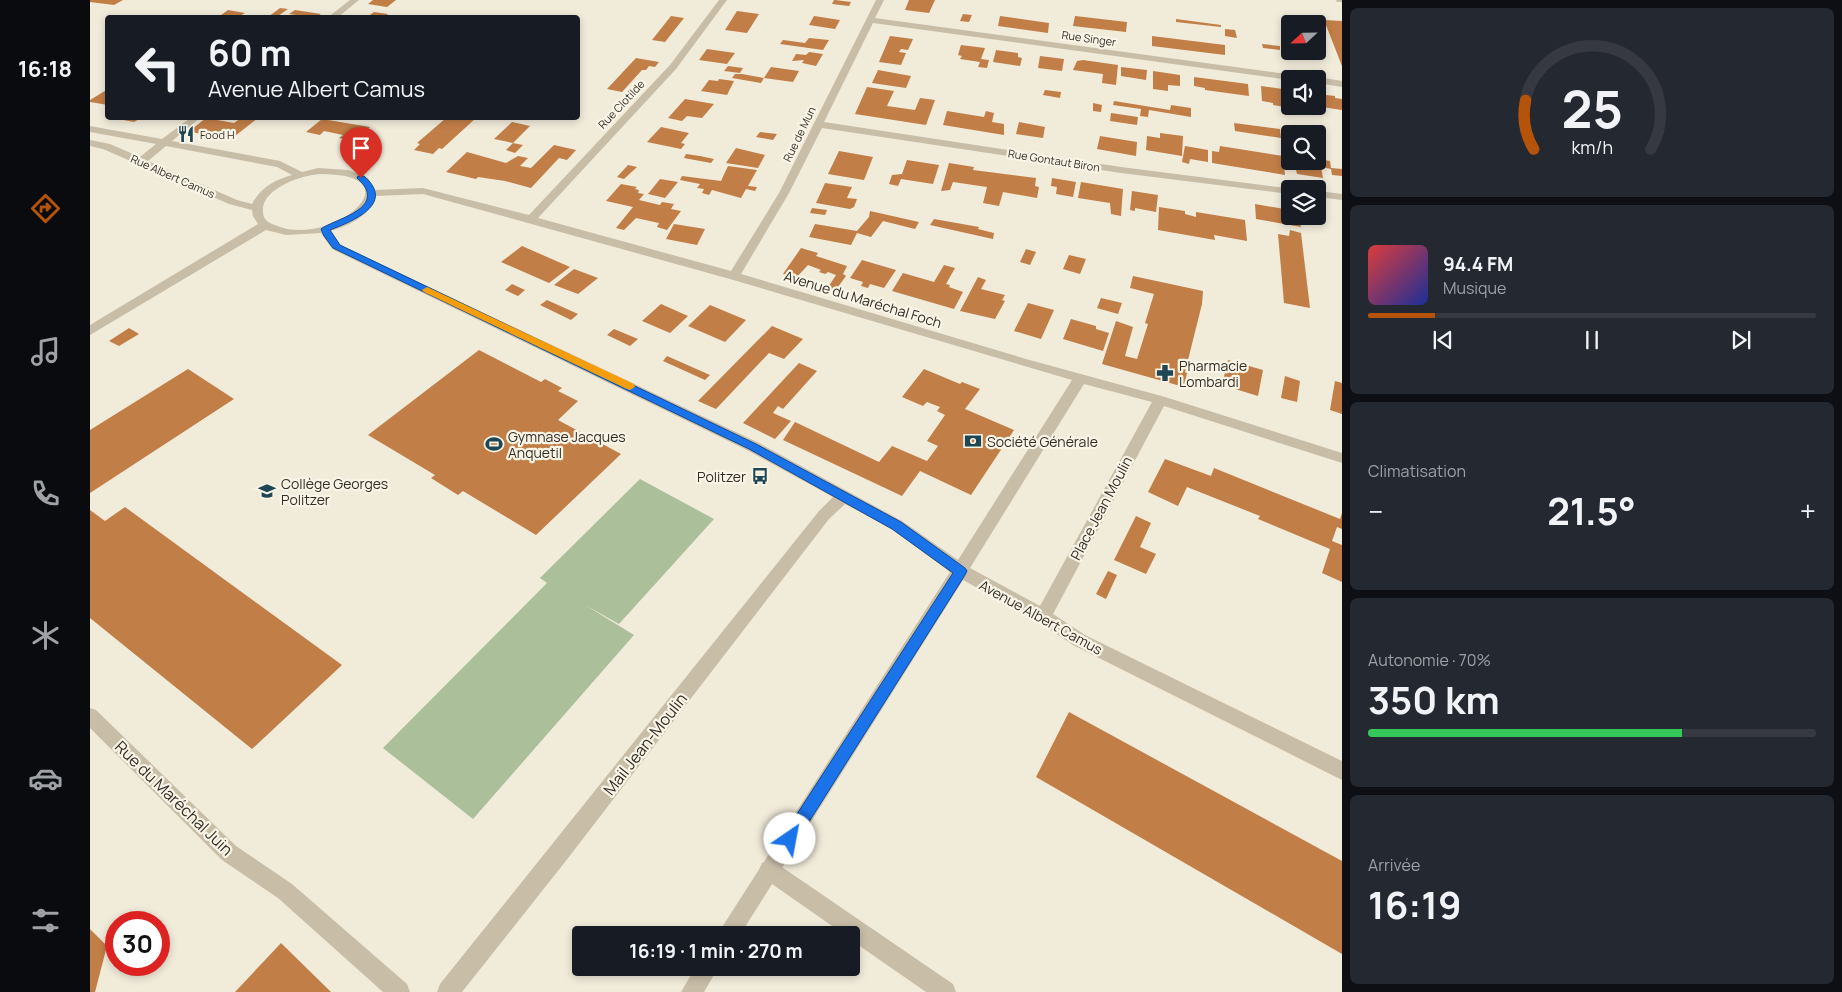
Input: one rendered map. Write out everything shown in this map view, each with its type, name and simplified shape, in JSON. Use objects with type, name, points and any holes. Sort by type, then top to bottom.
[{"type":"street","points":[[335,15],[355,0]]},
{"type":"street","name":"Rue Clotilde","points":[[531,219],[673,67],[723,0]]},
{"type":"street","name":"Rue de Mun","points":[[734,276],[784,193],[880,0]]},
{"type":"street","name":"Rue Singer","points":[[870,20],[1281,76]]},
{"type":"street","points":[[1326,81],[1342,84]]},
{"type":"street","points":[[140,162],[193,120]]},
{"type":"street","name":"Rue Gontaut Biron","points":[[818,124],[1120,170],[1281,190]]},
{"type":"street","points":[[90,129],[161,144],[280,164],[301,175]]},
{"type":"street","name":"Rue Albert Camus","points":[[90,143],[106,146],[232,202],[256,208]]},
{"type":"street","points":[[318,171],[349,173],[361,178],[369,185],[372,193],[370,201],[364,210],[354,218],[326,229],[291,232],[276,230],[265,225],[258,217],[256,208],[260,198],[270,189],[284,181],[318,171]]},
{"type":"street","name":"Avenue du Maréchal Foch","points":[[372,193],[423,192],[531,219],[1160,400],[1342,458]]},
{"type":"street","points":[[1326,195],[1342,197]]},
{"type":"street","points":[[90,331],[265,225]]},
{"type":"street","name":"Avenue Albert Camus","points":[[326,229],[328,236],[336,247],[668,404],[752,446],[897,526],[960,571],[1043,616],[1080,640],[1342,771]]},
{"type":"street","points":[[734,926],[1072,394],[1080,378]]},
{"type":"street","name":"Place Jean Moulin","points":[[1043,616],[1160,400]]},
{"type":"street","name":"Mail Jean-Moulin","points":[[448,992],[558,855],[824,515],[843,496]]},
{"type":"street","name":"Rue du Maréchal Juin","points":[[90,716],[229,853],[285,891],[399,992]]},
{"type":"street","points":[[769,870],[946,992]]},
{"type":"street","points":[[692,992],[702,976]]},
{"type":"green space","points":[[640,479],[714,519],[619,624],[585,605],[634,635],[473,819],[383,748],[547,583],[540,578]]},
{"type":"building","points":[[90,0],[123,0],[114,5],[90,2]]},
{"type":"building","points":[[373,0],[396,0],[387,7],[368,4]]},
{"type":"building","points":[[834,0],[851,2],[849,6],[832,4]]},
{"type":"building","points":[[909,0],[935,0],[929,13],[905,10]]},
{"type":"building","points":[[280,8],[288,9],[279,15],[271,15]]},
{"type":"building","points":[[228,10],[245,13],[242,15],[221,15]]},
{"type":"building","points":[[295,10],[321,14],[296,15],[289,14]]},
{"type":"building","points":[[737,11],[759,14],[747,33],[725,30]]},
{"type":"building","points":[[374,12],[388,14],[387,15],[370,15]]},
{"type":"building","points":[[963,14],[972,15],[969,22],[960,21]]},
{"type":"building","points":[[671,16],[684,18],[665,42],[652,40]]},
{"type":"building","points":[[814,16],[840,20],[835,29],[809,25]]},
{"type":"building","points":[[1000,16],[1049,23],[1048,33],[998,26]]},
{"type":"building","points":[[1075,16],[1127,22],[1126,32],[1073,26]]},
{"type":"building","points":[[1176,19],[1221,25],[1221,27],[1176,22]]},
{"type":"building","points":[[1326,20],[1342,21],[1342,66],[1326,25]]},
{"type":"building","points":[[1225,29],[1235,30],[1237,38],[1225,36]]},
{"type":"building","points":[[890,36],[913,39],[908,50],[901,49],[899,52],[906,53],[901,65],[879,62]]},
{"type":"building","points":[[1152,36],[1225,45],[1225,55],[1152,46]]},
{"type":"building","points":[[809,38],[829,40],[823,50],[780,44],[783,40],[805,43]]},
{"type":"building","points":[[1262,44],[1280,46],[1280,50],[1263,48]]},
{"type":"building","points":[[961,45],[985,48],[981,59],[989,60],[987,68],[978,67],[980,62],[960,59],[962,56],[958,55]]},
{"type":"building","points":[[707,49],[735,53],[727,64],[699,60]]},
{"type":"building","points":[[996,50],[1018,53],[1018,57],[1022,58],[1020,66],[993,62]]},
{"type":"building","points":[[809,52],[823,54],[816,66],[802,63],[804,60],[792,61],[796,54],[806,55]]},
{"type":"building","points":[[1040,56],[1064,59],[1062,71],[1038,68]]},
{"type":"building","points":[[636,58],[659,62],[655,67],[649,66],[646,70],[642,70],[622,92],[607,89]]},
{"type":"building","points":[[1083,60],[1118,65],[1116,85],[1102,83],[1103,74],[1073,70],[1077,61]]},
{"type":"building","points":[[728,66],[743,68],[740,73],[724,71]]},
{"type":"building","points":[[771,67],[799,71],[793,82],[764,78]]},
{"type":"building","points":[[1121,67],[1147,70],[1146,80],[1121,76]]},
{"type":"building","points":[[878,70],[911,76],[906,88],[872,83]]},
{"type":"building","points":[[1153,71],[1180,75],[1180,86],[1168,85],[1168,91],[1153,89]]},
{"type":"building","points":[[735,74],[764,78],[761,83],[732,78]]},
{"type":"building","points":[[1194,77],[1248,84],[1249,96],[1205,90],[1205,88],[1194,86]]},
{"type":"building","points":[[719,79],[734,81],[727,95],[701,91],[709,80],[718,81]]},
{"type":"building","points":[[1261,86],[1281,89],[1281,106],[1262,101]]},
{"type":"building","points":[[867,87],[894,91],[887,106],[915,110],[920,98],[935,100],[926,125],[855,114]]},
{"type":"building","points":[[1045,90],[1061,92],[1060,98],[1043,95]]},
{"type":"building","points":[[105,91],[105,104],[90,102],[90,100]]},
{"type":"building","points":[[1326,95],[1342,99],[1342,110],[1326,108]]},
{"type":"building","points":[[685,99],[714,104],[702,118],[687,116],[682,121],[668,118]]},
{"type":"building","points":[[1114,101],[1170,110],[1171,105],[1191,108],[1191,117],[1149,110],[1148,117],[1140,116],[1141,109],[1113,105]]},
{"type":"building","points":[[1093,103],[1102,105],[1101,112],[1093,111]]},
{"type":"building","points":[[947,111],[984,117],[986,111],[994,113],[992,122],[1004,124],[1004,135],[943,125]]},
{"type":"building","points":[[1111,113],[1138,117],[1137,125],[1110,121]]},
{"type":"building","points":[[203,120],[234,123],[238,120],[255,120],[230,140],[192,132],[192,129]]},
{"type":"building","points":[[321,120],[370,127],[354,141],[339,138],[343,135],[324,131],[320,135],[306,132]]},
{"type":"building","points":[[444,120],[474,120],[442,149],[439,148],[433,154],[414,150],[420,144],[417,143]]},
{"type":"building","points":[[512,122],[530,126],[513,143],[494,139]]},
{"type":"building","points":[[1019,122],[1045,127],[1043,138],[1016,134]]},
{"type":"building","points":[[1234,123],[1280,129],[1281,138],[1235,131]]},
{"type":"building","points":[[661,127],[689,133],[681,143],[685,144],[681,149],[647,142]]},
{"type":"building","points":[[760,132],[777,134],[773,140],[756,137]]},
{"type":"building","points":[[1160,133],[1183,136],[1182,156],[1146,150],[1147,136],[1160,138]]},
{"type":"building","points":[[1100,136],[1137,142],[1136,156],[1097,149]]},
{"type":"building","points":[[513,143],[523,145],[515,153],[506,150]]},
{"type":"building","points":[[554,145],[576,150],[567,160],[559,158],[531,188],[505,181],[478,177],[476,179],[446,172],[467,152],[506,163],[518,156],[528,158],[520,166],[531,168]]},
{"type":"building","points":[[1185,146],[1208,150],[1208,162],[1190,159],[1189,164],[1182,162]]},
{"type":"building","points":[[1220,146],[1281,156],[1281,170],[1284,170],[1285,175],[1212,163],[1212,151],[1219,152]]},
{"type":"building","points":[[736,148],[765,155],[758,168],[726,163]]},
{"type":"building","points":[[839,151],[873,157],[864,180],[828,174]]},
{"type":"building","points":[[686,154],[714,159],[711,163],[684,158]]},
{"type":"building","points":[[907,160],[939,165],[933,184],[901,179],[898,186],[889,184],[892,175],[902,174]]},
{"type":"building","points":[[1326,160],[1330,161],[1331,168],[1342,169],[1342,176],[1332,175],[1331,169],[1326,168]]},
{"type":"building","points":[[949,163],[974,167],[973,170],[1036,178],[1035,186],[1039,187],[1037,198],[1003,192],[999,206],[983,203],[987,187],[953,182],[950,190],[941,191]]},
{"type":"building","points":[[628,165],[637,167],[624,179],[617,177]]},
{"type":"building","points":[[728,166],[757,170],[748,186],[757,187],[755,191],[746,189],[741,198],[712,190],[709,195],[702,193],[704,189],[697,188],[700,184],[680,180],[682,176],[721,181]]},
{"type":"building","points":[[1296,170],[1322,170],[1323,178],[1297,174]]},
{"type":"building","points":[[1052,178],[1076,182],[1073,197],[1056,194],[1057,187],[1051,186]]},
{"type":"building","points":[[660,179],[678,182],[665,198],[648,194]]},
{"type":"building","points":[[1081,182],[1123,189],[1121,216],[1111,214],[1110,203],[1078,198]]},
{"type":"building","points":[[825,183],[852,187],[847,198],[857,199],[854,207],[850,209],[816,203]]},
{"type":"building","points":[[621,184],[637,187],[635,189],[639,190],[638,193],[644,194],[639,200],[660,205],[662,202],[674,204],[671,209],[681,211],[667,230],[657,227],[659,223],[636,218],[624,230],[616,228],[633,207],[606,201]]},
{"type":"building","points":[[1132,191],[1158,195],[1156,212],[1135,208],[1135,211],[1130,210]]},
{"type":"building","points":[[1255,204],[1281,208],[1281,223],[1256,219]]},
{"type":"building","points":[[1159,207],[1185,211],[1185,214],[1196,217],[1196,212],[1245,220],[1247,241],[1214,235],[1215,240],[1158,230]]},
{"type":"building","points":[[812,208],[827,210],[825,215],[810,213]]},
{"type":"building","points":[[870,211],[919,222],[915,229],[883,221],[871,237],[857,233],[851,245],[809,237],[815,224],[857,231],[869,217]]},
{"type":"building","points":[[934,219],[979,227],[978,229],[994,233],[993,239],[930,225]]},
{"type":"building","points":[[674,224],[705,229],[697,245],[666,239]]},
{"type":"building","points":[[1290,230],[1301,233],[1310,308],[1284,303],[1278,234],[1289,236]]},
{"type":"building","points":[[522,246],[570,267],[549,283],[501,262]]},
{"type":"building","points":[[801,248],[818,253],[816,256],[847,266],[843,274],[846,276],[835,291],[827,289],[836,275],[828,272],[825,274],[819,272],[821,270],[808,265],[796,278],[783,274]]},
{"type":"building","points":[[1026,249],[1036,252],[1030,265],[1020,262]]},
{"type":"building","points":[[1069,255],[1086,259],[1080,274],[1063,269]]},
{"type":"building","points":[[862,260],[896,270],[884,288],[870,284],[868,288],[861,286],[863,282],[850,278]]},
{"type":"building","points":[[944,265],[955,268],[946,284],[963,292],[954,309],[892,291],[903,273],[934,282]]},
{"type":"building","points":[[574,269],[598,278],[578,294],[554,285]]},
{"type":"building","points":[[1133,276],[1203,291],[1202,304],[1185,372],[1187,373],[1184,387],[1102,364],[1116,321],[1133,327],[1125,356],[1137,359],[1148,324],[1145,323],[1154,294],[1130,288]]},
{"type":"building","points":[[978,277],[986,280],[981,289],[1005,295],[1002,300],[1005,301],[995,319],[960,311]]},
{"type":"building","points":[[512,284],[525,290],[518,296],[505,290]]},
{"type":"building","points":[[1101,298],[1122,303],[1118,314],[1097,308]]},
{"type":"building","points":[[547,300],[578,314],[571,320],[540,305]]},
{"type":"building","points":[[1028,303],[1054,310],[1041,339],[1014,331]]},
{"type":"building","points":[[661,304],[688,316],[670,333],[642,321]]},
{"type":"building","points":[[710,305],[746,320],[725,342],[688,326]]},
{"type":"building","points":[[1071,319],[1096,326],[1096,329],[1109,333],[1103,351],[1063,339]]},
{"type":"building","points":[[772,326],[803,339],[784,359],[769,353],[716,409],[698,401]]},
{"type":"building","points":[[129,328],[139,334],[119,346],[109,341]]},
{"type":"building","points":[[614,329],[638,339],[630,346],[607,335]]},
{"type":"building","name":"Gymnase Jacques Anquetil","points":[[479,350],[541,382],[545,379],[562,388],[558,391],[578,401],[558,420],[621,454],[536,535],[463,491],[458,495],[431,478],[435,475],[368,435]]},
{"type":"building","points":[[667,356],[710,375],[705,380],[663,361]]},
{"type":"building","points":[[1228,360],[1263,370],[1258,396],[1222,385]]},
{"type":"building","points":[[799,363],[817,371],[783,409],[778,406],[773,413],[791,421],[775,439],[743,423]]},
{"type":"building","points":[[188,369],[234,399],[90,493],[90,430]]},
{"type":"building","points":[[924,369],[960,384],[962,382],[980,389],[965,409],[1014,430],[971,495],[920,471],[902,496],[783,440],[795,422],[879,462],[892,446],[927,461],[938,446],[927,441],[945,415],[937,411],[940,407],[927,402],[923,406],[902,397]]},
{"type":"building","points":[[1285,376],[1300,381],[1297,402],[1281,398]]},
{"type":"building","points":[[1335,381],[1342,383],[1342,414],[1330,410]]},
{"type":"building","points":[[1165,459],[1211,476],[1214,468],[1340,519],[1342,513],[1342,529],[1337,527],[1332,541],[1342,545],[1342,582],[1322,573],[1330,549],[1258,519],[1260,516],[1187,487],[1178,506],[1148,492]]},
{"type":"building","points":[[125,507],[342,665],[252,749],[90,618],[90,510],[105,521]]},
{"type":"building","points":[[1136,516],[1151,523],[1140,547],[1156,554],[1146,574],[1114,560]]},
{"type":"building","points":[[1108,571],[1117,575],[1106,599],[1096,594]]},
{"type":"building","points":[[1069,712],[1342,861],[1342,954],[1036,777]]},
{"type":"building","points":[[90,929],[105,944],[105,954],[95,992],[90,992]]},
{"type":"building","points":[[281,943],[331,992],[235,992]]},
{"type":"slow traffic","points":[[427,290],[630,387]]},
{"type":"place","name":"Food H","points":[[186,134]]},
{"type":"place","name":"Pharmacie Lombardi","points":[[1165,373]]},
{"type":"place","name":"Société Générale","points":[[973,441]]},
{"type":"place","name":"Gymnase Jacques Anquetil","points":[[494,444]]},
{"type":"place","name":"Politzer","points":[[760,476]]},
{"type":"place","name":"Collège Georges Politzer","points":[[267,491]]},
{"type":"route","points":[[361,178],[369,185],[372,193],[370,201],[364,210],[354,218],[326,229],[328,236],[336,247],[668,404],[752,446],[897,526],[960,571],[790,839]]}]
